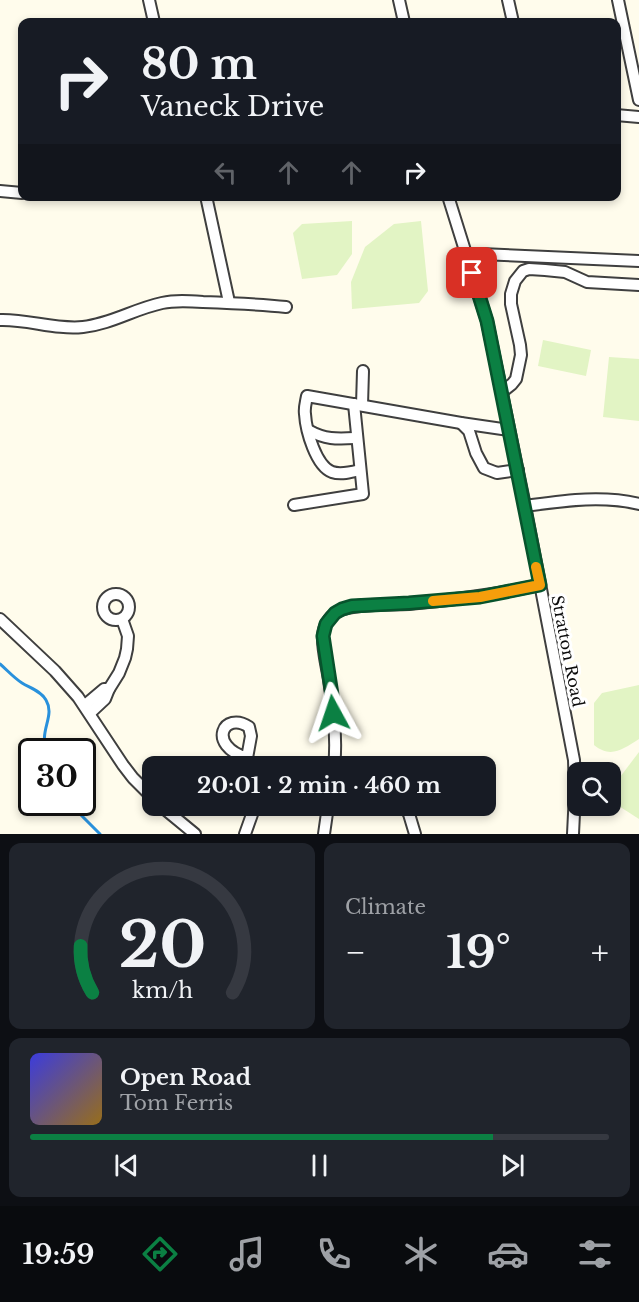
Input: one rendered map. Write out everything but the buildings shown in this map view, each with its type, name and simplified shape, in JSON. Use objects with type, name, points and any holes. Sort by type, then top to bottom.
[{"type":"street","points":[[148,0],[153,18]]},
{"type":"street","points":[[399,0],[403,18]]},
{"type":"street","points":[[508,0],[512,18]]},
{"type":"street","points":[[618,0],[639,100]]},
{"type":"street","points":[[621,115],[639,117]]},
{"type":"street","points":[[0,191],[18,193]]},
{"type":"street","points":[[207,201],[229,302]]},
{"type":"street","name":"Stratton Road","points":[[450,201],[487,321],[518,470],[574,760],[573,834]]},
{"type":"street","points":[[467,257],[482,254],[639,261]]},
{"type":"street","points":[[565,272],[566,258]]},
{"type":"street","points":[[502,392],[516,379],[520,355],[511,294],[515,280],[523,271],[529,269],[565,272],[587,282],[639,285]]},
{"type":"street","points":[[0,320],[84,327],[117,319],[148,306],[181,300],[286,307]]},
{"type":"street","points":[[294,505],[363,494],[357,438],[358,404],[363,371]]},
{"type":"street","points":[[360,470],[336,473],[324,467],[312,444],[308,430],[304,412],[307,396],[509,430]]},
{"type":"street","points":[[461,423],[469,430],[476,453],[484,468],[497,473],[518,470]]},
{"type":"street","points":[[308,430],[318,436],[335,440],[357,438]]},
{"type":"street","points":[[525,506],[584,499],[606,499],[639,504]]},
{"type":"street","points":[[334,756],[332,695],[323,636],[326,624],[335,613],[352,606],[480,597],[540,585]]},
{"type":"street","points":[[0,619],[56,671],[87,709],[123,765],[142,787]]},
{"type":"street","points":[[87,709],[104,689],[109,689],[119,673],[128,649],[128,636],[122,619]]},
{"type":"street","points":[[173,816],[195,834]]},
{"type":"street","points":[[245,834],[251,816]]},
{"type":"street","points":[[324,834],[327,816]]},
{"type":"street","points":[[410,816],[415,834]]},
{"type":"green space","points":[[352,221],[352,254],[337,275],[302,279],[293,233],[302,224]]},
{"type":"green space","points":[[421,221],[428,291],[419,303],[352,309],[351,282],[365,247],[394,224]]},
{"type":"green space","points":[[543,340],[591,350],[586,376],[538,366]]},
{"type":"green space","points":[[609,357],[639,359],[639,421],[603,417]]},
{"type":"green space","points":[[639,685],[639,739],[611,752],[594,745],[594,703],[602,693]]},
{"type":"green space","points":[[639,752],[639,819],[621,807],[621,776]]},
{"type":"waterway","points":[[0,664],[16,679],[38,692],[46,700],[49,712],[44,738]]},
{"type":"waterway","points":[[82,816],[100,834]]},
{"type":"slow traffic","points":[[433,601],[480,597],[540,585],[536,567]]},
{"type":"route","points":[[333,713],[323,636],[326,624],[335,613],[352,606],[480,597],[540,585],[487,321],[472,273]]}]
